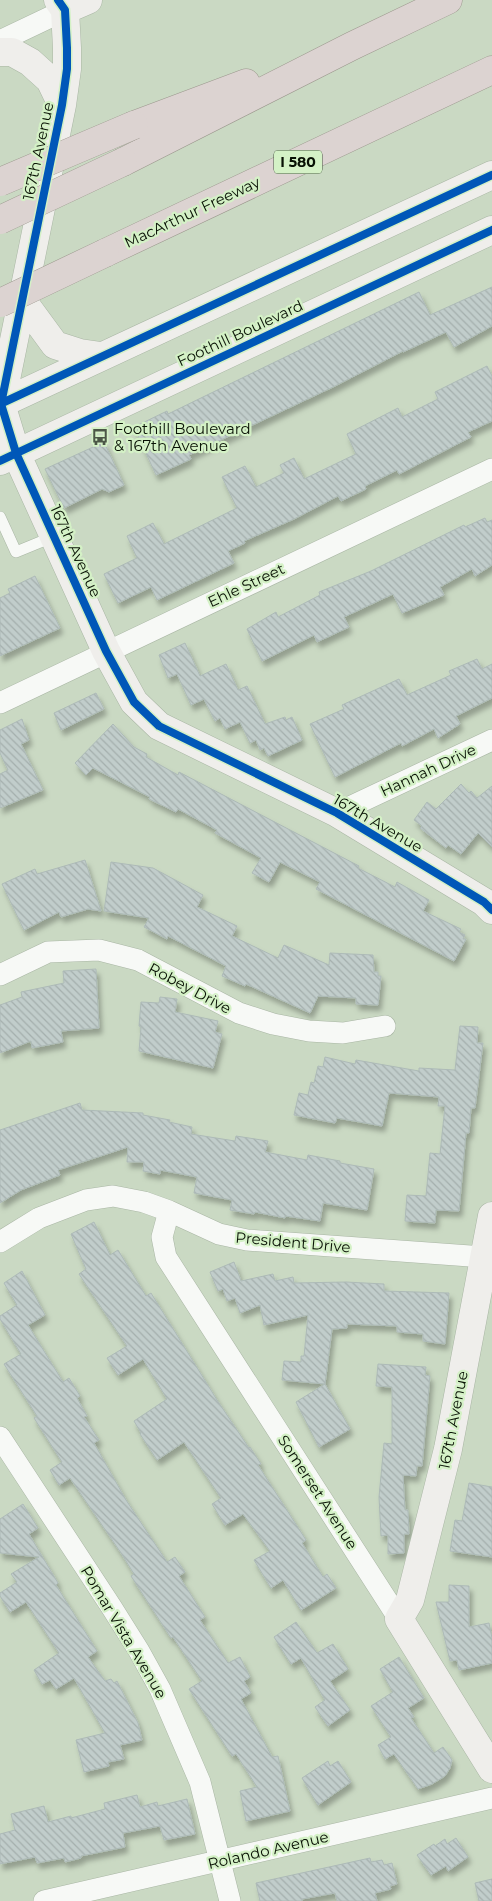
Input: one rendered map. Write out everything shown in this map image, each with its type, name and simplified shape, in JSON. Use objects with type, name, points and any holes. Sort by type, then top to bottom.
[{"type":"highway","points":[[0,220],[122,162],[352,46],[448,0]]},
{"type":"highway","points":[[0,182],[134,125],[212,95],[352,46]]},
{"type":"highway","name":"MacArthur Freeway","points":[[11,302],[105,253],[492,70]]},
{"type":"street","points":[[0,41],[70,3]]},
{"type":"street","name":"167th Avenue","points":[[70,3],[67,69],[62,105],[11,302],[0,404],[8,457],[55,536],[106,651],[134,702],[159,726],[338,813],[484,902],[492,910]]},
{"type":"street","points":[[0,52],[12,52],[30,62],[50,80],[62,105]]},
{"type":"street","points":[[0,404],[492,175]]},
{"type":"street","name":"Foothill Boulevard","points":[[8,457],[492,230]]},
{"type":"street","points":[[11,302],[55,345],[80,353],[101,356]]},
{"type":"street","name":"Ehle Street","points":[[0,703],[492,469]]},
{"type":"street","name":"Hannah Drive","points":[[338,813],[492,740]]},
{"type":"street","name":"Robey Drive","points":[[0,976],[48,952],[98,950],[138,960],[239,1013],[273,1024],[309,1031],[343,1033],[384,1026]]},
{"type":"street","name":"President Drive","points":[[0,1242],[39,1218],[86,1200],[121,1197],[144,1202],[220,1234],[247,1240],[484,1257]]},
{"type":"street","name":"Somerset Avenue","points":[[168,1211],[162,1237],[166,1257],[399,1619],[492,1769]]},
{"type":"street","name":"167th Avenue","points":[[399,1619],[410,1600],[448,1449],[492,1216]]},
{"type":"street","name":"Pomar Vista Avenue","points":[[0,1437],[116,1615],[160,1689],[200,1782],[230,1901]]},
{"type":"street","name":"Rolando Avenue","points":[[44,1901],[492,1798]]},
{"type":"lane","points":[[0,517],[16,552],[55,536]]},
{"type":"building","points":[[492,287],[492,326],[454,347],[446,332],[403,351],[333,387],[189,455],[191,459],[156,475],[134,427],[167,411],[168,414],[419,292],[430,315]]},
{"type":"building","points":[[487,366],[492,376],[492,421],[468,432],[471,437],[399,474],[397,470],[365,486],[366,489],[341,501],[338,496],[294,519],[244,541],[245,543],[228,551],[234,563],[157,600],[151,587],[118,603],[104,574],[137,558],[127,536],[153,523],[164,544],[237,508],[222,477],[245,466],[256,487],[284,473],[280,465],[294,458],[304,479],[356,454],[347,434],[398,408],[402,417],[438,399],[435,392]]},
{"type":"building","points":[[104,442],[124,485],[109,492],[102,489],[64,508],[45,469]]},
{"type":"building","points":[[485,518],[487,522],[492,520],[492,565],[475,576],[472,569],[440,587],[444,595],[402,613],[393,594],[344,617],[349,627],[317,642],[314,635],[262,661],[247,629],[276,612],[278,617],[320,595],[319,592],[371,571],[464,525],[465,527]]},
{"type":"building","points":[[35,576],[60,628],[0,656],[0,598],[10,593],[8,589]]},
{"type":"building","points":[[185,643],[200,676],[226,664],[238,690],[247,686],[265,724],[285,717],[286,720],[292,717],[302,740],[268,756],[264,748],[260,750],[256,740],[250,743],[240,722],[225,729],[220,718],[215,721],[204,699],[191,705],[177,674],[168,678],[159,655]]},
{"type":"building","points":[[477,659],[482,669],[492,664],[492,698],[456,716],[460,724],[438,738],[434,729],[402,746],[401,743],[335,777],[310,724],[344,709],[342,705],[399,679],[407,695],[451,675],[449,671]]},
{"type":"building","points":[[96,693],[104,709],[61,730],[54,713]]},
{"type":"building","points":[[22,719],[29,740],[21,744],[43,790],[0,808],[0,774],[8,770],[0,753],[0,730]]},
{"type":"building","points":[[113,724],[134,747],[147,754],[146,757],[178,775],[179,772],[359,866],[358,868],[395,887],[397,882],[429,900],[423,911],[461,929],[459,932],[465,935],[463,939],[466,939],[454,961],[316,889],[320,882],[280,862],[269,882],[252,873],[261,858],[215,833],[217,830],[178,809],[176,812],[149,799],[150,797],[93,768],[86,775],[75,763]]},
{"type":"building","points":[[461,784],[469,793],[471,791],[477,798],[492,786],[492,847],[478,833],[461,854],[448,845],[446,848],[420,828],[422,826],[414,820],[427,802],[436,809]]},
{"type":"building","points":[[85,860],[101,911],[88,909],[61,917],[59,912],[24,930],[2,884],[35,869],[37,874]]},
{"type":"building","points":[[111,862],[153,868],[203,895],[197,907],[237,926],[232,936],[278,958],[284,945],[329,965],[330,953],[373,955],[374,972],[378,972],[378,976],[381,976],[378,1005],[356,1004],[356,998],[318,996],[310,1013],[246,984],[245,986],[222,976],[226,966],[168,936],[167,939],[144,927],[149,918],[104,911]]},
{"type":"building","points":[[96,969],[99,1028],[61,1031],[63,1042],[32,1048],[31,1041],[0,1053],[0,1005],[22,997],[21,992],[64,983],[63,971]]},
{"type":"building","points":[[160,997],[177,999],[175,1012],[218,1021],[215,1032],[222,1034],[213,1068],[139,1051],[141,1002],[159,1003]]},
{"type":"building","points":[[460,1026],[478,1027],[477,1043],[483,1043],[475,1108],[471,1108],[469,1133],[466,1133],[459,1211],[436,1210],[435,1223],[405,1221],[407,1195],[426,1196],[430,1153],[440,1154],[445,1106],[438,1106],[439,1097],[389,1093],[382,1126],[337,1118],[335,1123],[294,1115],[299,1093],[308,1095],[311,1082],[314,1083],[318,1066],[323,1067],[325,1057],[355,1064],[356,1060],[419,1071],[419,1068],[455,1070]]},
{"type":"building","points":[[80,1103],[82,1110],[143,1113],[143,1115],[170,1120],[169,1122],[192,1127],[191,1134],[235,1141],[236,1136],[268,1141],[265,1152],[307,1160],[308,1155],[374,1169],[367,1210],[323,1203],[320,1221],[230,1210],[232,1200],[194,1193],[197,1177],[160,1170],[160,1174],[143,1171],[144,1162],[127,1162],[128,1147],[58,1170],[60,1175],[21,1190],[0,1203],[0,1130]]},
{"type":"building","points":[[94,1222],[110,1255],[118,1250],[146,1296],[151,1293],[217,1400],[261,1464],[258,1465],[306,1540],[302,1543],[323,1577],[327,1574],[336,1588],[301,1610],[283,1580],[271,1588],[254,1560],[270,1551],[243,1514],[225,1525],[212,1504],[221,1498],[184,1442],[157,1460],[140,1434],[134,1421],[167,1399],[143,1359],[118,1375],[107,1358],[127,1346],[79,1274],[86,1269],[71,1234]]},
{"type":"building","points":[[234,1262],[241,1281],[273,1274],[275,1281],[293,1277],[294,1283],[346,1282],[384,1284],[384,1291],[449,1293],[445,1344],[423,1341],[423,1334],[397,1332],[397,1326],[347,1324],[347,1328],[332,1329],[325,1384],[282,1380],[284,1361],[301,1362],[301,1356],[304,1356],[308,1315],[264,1325],[260,1305],[240,1313],[235,1298],[227,1301],[223,1289],[218,1291],[210,1272]]},
{"type":"building","points":[[22,1271],[45,1315],[28,1325],[63,1382],[69,1378],[80,1396],[77,1398],[87,1416],[84,1417],[99,1440],[94,1443],[126,1500],[167,1562],[175,1557],[185,1572],[179,1576],[205,1617],[200,1620],[228,1663],[240,1657],[250,1677],[244,1681],[251,1693],[241,1699],[272,1757],[278,1756],[290,1811],[246,1821],[240,1791],[257,1787],[236,1754],[232,1756],[189,1689],[202,1681],[173,1637],[171,1638],[131,1576],[134,1574],[121,1553],[70,1478],[59,1485],[50,1470],[62,1462],[34,1418],[37,1416],[4,1364],[21,1354],[0,1319],[0,1316],[17,1305],[4,1283]]},
{"type":"building","points":[[378,1364],[426,1367],[425,1375],[430,1376],[422,1466],[417,1466],[416,1476],[403,1475],[405,1510],[408,1510],[409,1534],[404,1534],[404,1553],[388,1554],[388,1535],[381,1536],[379,1497],[384,1443],[392,1444],[392,1387],[376,1386]]},
{"type":"building","points":[[325,1384],[350,1429],[319,1447],[296,1402]]},
{"type":"building","points":[[469,1483],[492,1487],[492,1557],[450,1551],[455,1520],[462,1521]]},
{"type":"building","points":[[23,1504],[38,1528],[29,1534],[58,1583],[56,1585],[97,1651],[88,1657],[105,1681],[111,1679],[114,1683],[117,1681],[138,1723],[142,1740],[120,1745],[124,1759],[108,1762],[109,1766],[84,1772],[76,1740],[105,1733],[74,1678],[56,1689],[50,1680],[42,1684],[34,1670],[59,1653],[26,1602],[10,1612],[0,1596],[0,1593],[17,1582],[11,1574],[39,1557],[0,1553],[0,1519]]},
{"type":"building","points":[[449,1585],[469,1586],[469,1627],[489,1623],[492,1638],[492,1663],[459,1670],[457,1660],[450,1661],[436,1602],[449,1602]]},
{"type":"building","points":[[296,1622],[317,1653],[333,1644],[348,1669],[330,1681],[350,1710],[328,1726],[315,1707],[325,1700],[301,1658],[291,1664],[274,1637]]},
{"type":"building","points":[[399,1657],[424,1698],[408,1708],[414,1717],[411,1718],[434,1753],[443,1747],[452,1760],[445,1776],[432,1784],[418,1789],[394,1754],[385,1759],[378,1745],[391,1737],[371,1706],[393,1692],[380,1669]]},
{"type":"building","points":[[328,1761],[330,1766],[338,1761],[351,1782],[318,1805],[302,1778]]},
{"type":"building","points":[[137,1795],[140,1807],[157,1802],[158,1806],[187,1799],[195,1834],[164,1840],[160,1826],[123,1833],[125,1847],[81,1856],[81,1858],[65,1862],[64,1858],[37,1863],[35,1857],[0,1864],[0,1834],[15,1830],[11,1814],[44,1806],[48,1822],[105,1809],[104,1803]]},
{"type":"building","points":[[456,1838],[468,1857],[448,1871],[446,1866],[431,1875],[417,1855],[445,1839],[447,1844]]},
{"type":"building","points":[[370,1858],[371,1862],[382,1860],[384,1865],[392,1863],[397,1884],[390,1886],[391,1889],[375,1893],[377,1901],[337,1901],[335,1893],[302,1899],[302,1901],[260,1901],[256,1883]]},
{"type":"building","points":[[492,1879],[492,1901],[479,1901],[475,1883]]},
{"type":"cycle path","points":[[58,0],[65,10],[67,48],[67,69],[62,105],[1,404],[16,453],[106,651],[134,702],[159,726],[337,813],[484,902],[492,910]]},
{"type":"cycle path","points":[[0,404],[492,175]]},
{"type":"cycle path","points":[[0,461],[492,230]]},
{"type":"place","name":"Foothill Boulevard & 167th Avenue","points":[[100,437]]}]
